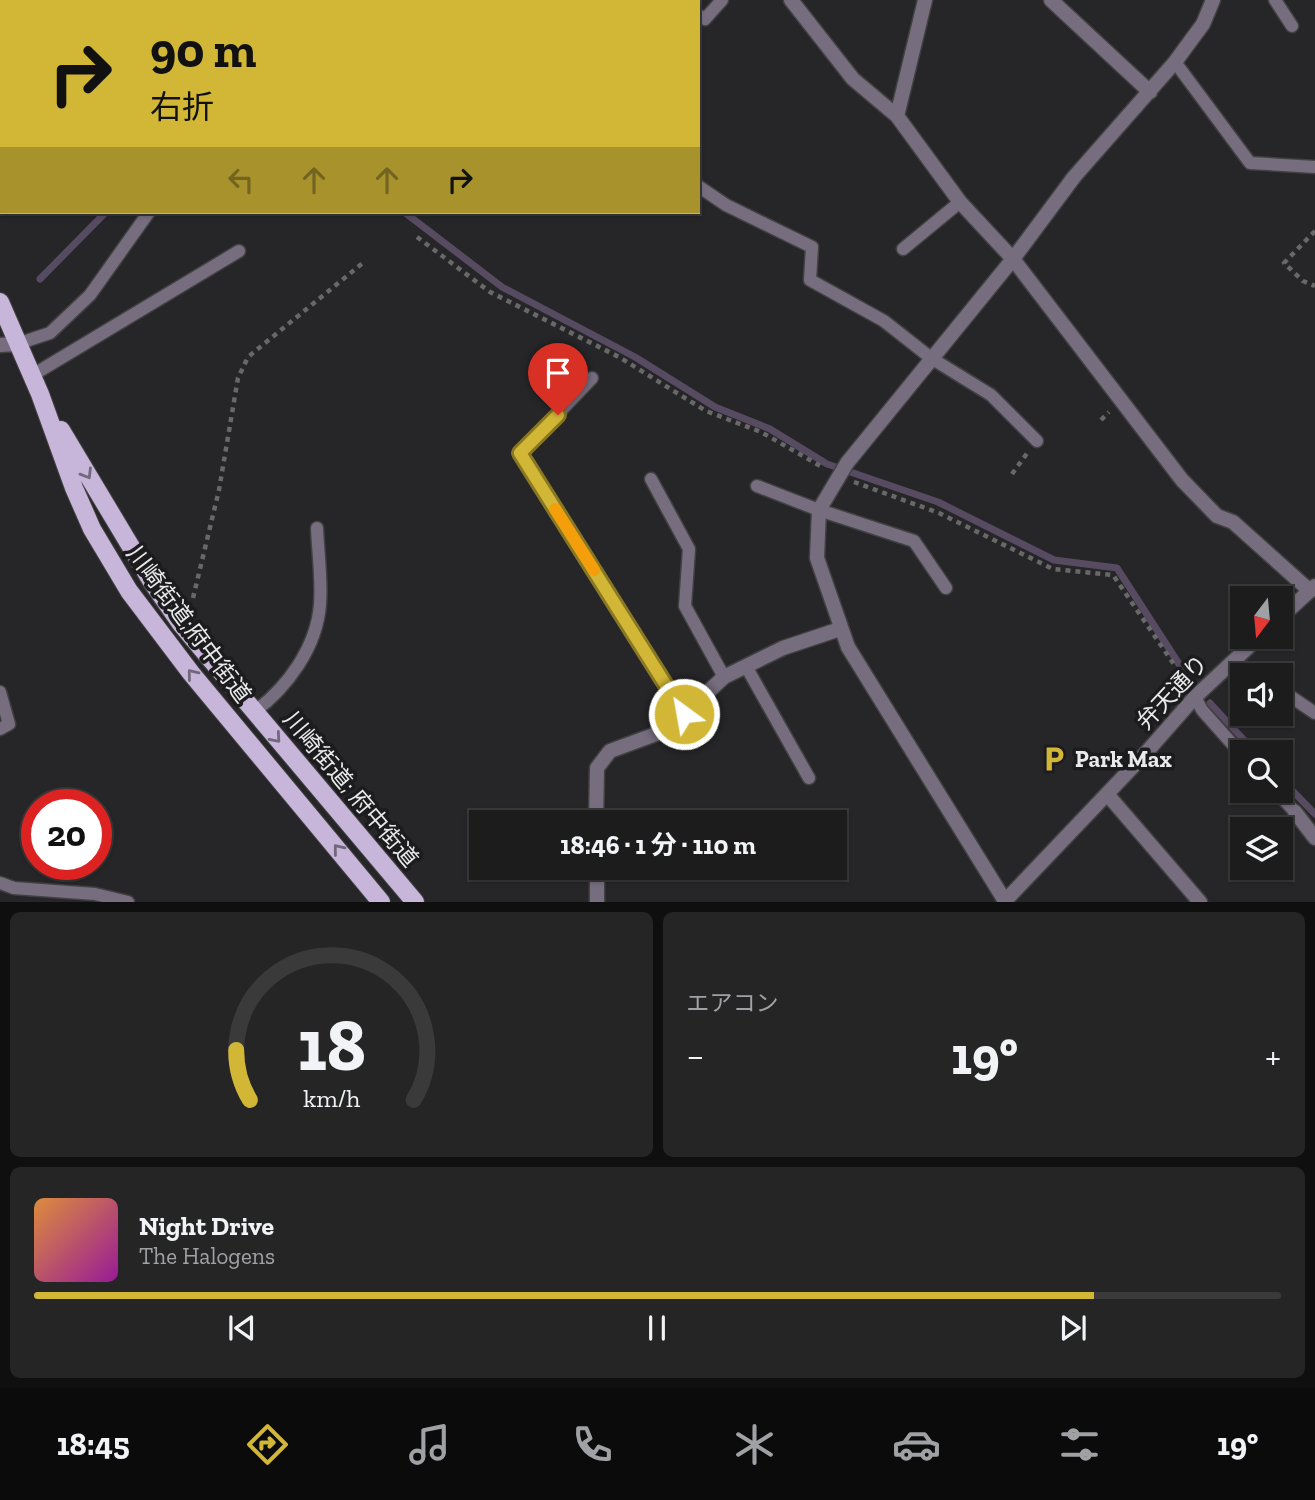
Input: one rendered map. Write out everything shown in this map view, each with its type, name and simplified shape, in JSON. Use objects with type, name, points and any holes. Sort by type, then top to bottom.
[{"type":"main road","name":"川崎街道;府中街道","points":[[0,302],[9,344],[40,394],[88,519],[129,591],[191,673],[381,901]]},
{"type":"main road","name":"川崎街道; 府中街道","points":[[40,394],[152,582],[181,624],[415,901]]},
{"type":"street","points":[[791,0],[853,79],[897,116],[960,202],[1013,259],[1182,480],[1217,516],[1233,523],[1314,588],[1293,606]]},
{"type":"street","points":[[897,116],[925,0]]},
{"type":"street","points":[[1051,0],[1150,92]]},
{"type":"street","points":[[1005,901],[848,647],[817,558],[819,510],[847,463],[1013,259],[1074,177],[1175,62],[1203,24],[1213,0]]},
{"type":"street","points":[[596,810],[597,768],[610,751],[667,730],[724,677],[783,648],[840,629]]},
{"type":"street","name":"弁天通り","points":[[1005,901],[1195,697],[1246,649]]},
{"type":"street","points":[[1107,794],[1200,901]]},
{"type":"street","points":[[1295,812],[1315,838]]},
{"type":"street","points":[[597,880],[597,901]]},
{"type":"lane","points":[[700,16],[705,19],[722,0]]},
{"type":"lane","points":[[1275,0],[1292,26]]},
{"type":"lane","points":[[1175,62],[1250,163],[1315,167]]},
{"type":"lane","points":[[700,187],[726,205],[812,247],[810,280],[884,321],[931,358],[991,396],[1037,441]]},
{"type":"lane","points":[[903,249],[960,202]]},
{"type":"lane","points":[[9,344],[50,333],[90,295],[148,214]]},
{"type":"lane","points":[[31,376],[239,251]]},
{"type":"lane","points":[[592,378],[520,453],[684,714]]},
{"type":"lane","points":[[651,479],[688,549],[685,606],[724,677]]},
{"type":"lane","points":[[757,486],[819,510],[914,541],[946,588]]},
{"type":"lane","points":[[254,712],[286,685],[308,645],[320,606],[317,528]]},
{"type":"lane","points":[[1233,661],[1236,663]]},
{"type":"lane","points":[[747,668],[808,778]]},
{"type":"lane","points":[[0,692],[9,724],[0,729]]},
{"type":"lane","points":[[1195,697],[1202,710],[1230,742]]},
{"type":"lane","points":[[1293,698],[1315,713]]},
{"type":"lane","points":[[1287,803],[1295,812]]},
{"type":"lane","points":[[0,883],[14,888],[128,901]]},
{"type":"path","points":[[1315,231],[1284,263],[1303,281],[1315,286]]},
{"type":"path","points":[[417,237],[490,292],[619,357],[706,411],[761,432],[838,477],[939,513],[1054,569],[1113,575],[1175,669],[1195,692],[1195,697]]},
{"type":"path","points":[[192,598],[219,490],[238,378],[248,357],[363,262]]},
{"type":"path","points":[[1012,474],[1037,441]]},
{"type":"waterway","points":[[40,279],[104,214]]},
{"type":"waterway","points":[[407,214],[502,287],[635,357],[715,407],[770,429],[827,464],[938,502],[1054,560],[1117,568],[1190,681]]},
{"type":"waterway","points":[[1210,703],[1244,740]]},
{"type":"waterway","points":[[1293,791],[1315,814]]},
{"type":"slow traffic","points":[[555,509],[594,570]]},
{"type":"place","name":"Park Max","points":[[1054,759]]},
{"type":"route","points":[[558,415],[520,453],[684,714]]}]
